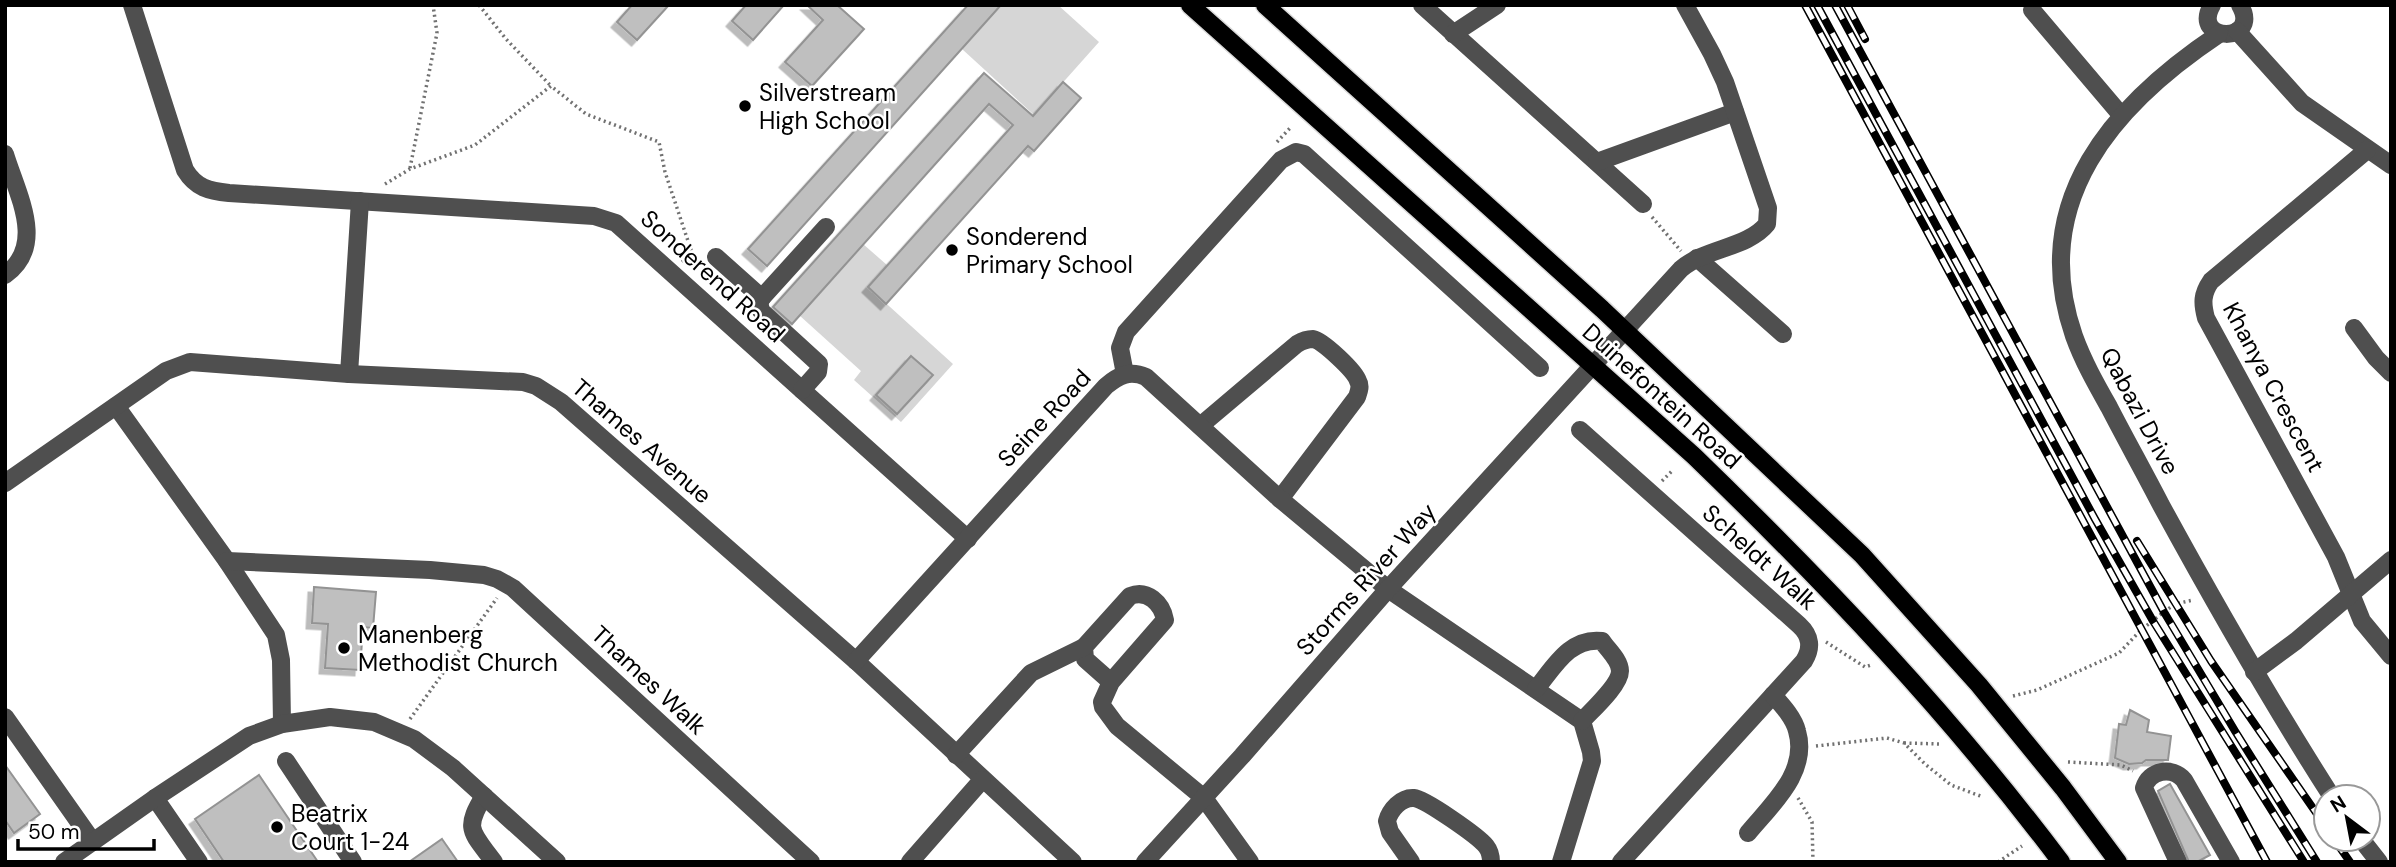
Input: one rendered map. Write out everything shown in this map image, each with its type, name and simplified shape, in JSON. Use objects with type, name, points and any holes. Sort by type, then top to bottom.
[{"type":"main road","name":"Duinefontein Road","points":[[1190,5],[1694,456],[1844,605],[1960,734],[2061,862]]},
{"type":"main road","name":"Duinefontein Road","points":[[1265,5],[1625,331],[1805,499],[1909,606],[1979,685],[2063,788],[2118,862]]},
{"type":"street","name":"Sonderend Road","points":[[132,5],[185,170],[197,186],[229,193],[594,216],[616,223],[968,539]]},
{"type":"street","points":[[1422,5],[1646,208]]},
{"type":"street","points":[[1453,34],[1497,5]]},
{"type":"street","points":[[1685,5],[1712,54],[1735,112],[1769,217],[1762,230],[1753,236],[1689,255]]},
{"type":"street","points":[[2032,10],[2121,115]]},
{"type":"street","points":[[2226,15],[2302,103],[2391,165]]},
{"type":"street","name":"Qabazi Drive","points":[[2226,15],[2194,51],[2121,115],[2093,152],[2071,200],[2066,221],[2062,263],[2067,310],[2073,334],[2090,372],[2209,593],[2254,672],[2323,783]]},
{"type":"street","points":[[1597,162],[1735,112]]},
{"type":"street","name":"Khanya Crescent","points":[[2367,150],[2211,281],[2204,291],[2203,306],[2206,318],[2336,557],[2362,621],[2391,656]]},
{"type":"street","points":[[1125,374],[1120,348],[1126,332],[1281,160],[1296,152],[1304,154],[1541,368]]},
{"type":"street","points":[[5,154],[9,183],[29,236],[23,258],[5,275]]},
{"type":"street","points":[[349,374],[360,201]]},
{"type":"street","points":[[802,390],[818,372],[819,364],[761,311],[759,305],[762,298],[826,227]]},
{"type":"street","points":[[1689,255],[1783,334]]},
{"type":"street","name":"Storms River Way","points":[[1145,862],[1388,589],[1681,269],[1689,255]]},
{"type":"street","points":[[716,257],[762,298]]},
{"type":"street","points":[[2354,328],[2391,373]]},
{"type":"street","points":[[1200,426],[1297,344],[1305,340],[1321,342],[1358,379],[1360,388],[1357,397],[1280,499]]},
{"type":"street","name":"Thames Avenue","points":[[5,483],[166,371],[190,362],[349,374],[523,382],[549,392],[856,661],[1073,862]]},
{"type":"street","name":"Seine Road","points":[[856,661],[1106,386],[1125,374],[1137,373],[1146,377],[1280,499],[1388,589],[1582,721]]},
{"type":"street","points":[[116,406],[227,561],[276,635],[281,660],[282,724]]},
{"type":"street","name":"Scheldt Walk","points":[[1580,430],[1804,630],[1810,643],[1809,652],[1773,695],[1621,862]]},
{"type":"street","points":[[2254,672],[2391,560]]},
{"type":"street","name":"Thames Walk","points":[[227,561],[430,570],[484,575],[507,584],[811,862]]},
{"type":"street","points":[[956,755],[1031,673],[1084,647],[1130,596],[1146,594],[1163,610],[1165,620],[1111,682],[1102,702],[1106,714],[1204,798],[1250,862]]},
{"type":"street","points":[[1536,689],[1567,651],[1581,642],[1602,642],[1618,662],[1620,671],[1617,681],[1582,721],[1591,761],[1561,862]]},
{"type":"street","points":[[1084,647],[1085,659],[1111,682]]},
{"type":"street","points":[[1748,833],[1788,783],[1798,766],[1800,748],[1797,729],[1773,695]]},
{"type":"street","points":[[5,716],[80,854],[155,798],[249,736],[309,718],[351,718],[394,729],[434,752],[557,862]]},
{"type":"street","points":[[286,761],[353,862]]},
{"type":"street","points":[[2178,862],[2144,788],[2151,776],[2170,771],[2178,773],[2184,780],[2231,862]]},
{"type":"street","points":[[910,862],[982,780]]},
{"type":"street","points":[[484,796],[471,819],[471,827],[494,862]]},
{"type":"street","points":[[1411,862],[1390,832],[1387,821],[1396,806],[1412,797],[1435,808],[1480,840],[1487,847],[1491,862]]},
{"type":"street","points":[[155,798],[199,862]]},
{"type":"path","points":[[410,169],[437,33],[433,5]]},
{"type":"path","points":[[480,5],[506,39],[551,86],[586,114],[659,142],[665,172],[692,253],[671,271]]},
{"type":"path","points":[[360,201],[410,169],[475,145],[551,86]]},
{"type":"path","points":[[1646,208],[1689,255]]},
{"type":"path","points":[[408,721],[507,584]]},
{"type":"path","points":[[2013,696],[2038,690],[2119,653],[2141,630],[2175,604],[2199,598]]},
{"type":"path","points":[[1828,642],[1866,667],[1871,665]]},
{"type":"path","points":[[1800,748],[1888,738],[1905,743],[1940,744]]},
{"type":"path","points":[[1905,743],[1951,785],[1983,797]]},
{"type":"path","points":[[2068,762],[2127,767]]},
{"type":"path","points":[[1788,783],[1812,822],[1813,862]]},
{"type":"path","points":[[1998,862],[2022,846]]},
{"type":"shaded area","points":[[1001,5],[1058,5],[1099,42],[1034,115],[962,49]]},
{"type":"shaded area","points":[[863,244],[887,265],[868,287],[953,364],[901,422],[854,380],[861,371],[799,315]],"holes":[[[911,356],[933,375],[898,414],[876,395]]]},
{"type":"building","points":[[632,5],[669,5],[637,40],[617,22]]},
{"type":"building","points":[[746,5],[784,5],[753,40],[732,21]]},
{"type":"building","points":[[807,5],[837,5],[864,29],[812,86],[785,62],[823,20]]},
{"type":"building","points":[[968,5],[1001,5],[767,266],[748,249]]},
{"type":"building","points":[[984,73],[1033,116],[1063,82],[1081,98],[1034,151],[1028,146],[886,304],[868,287],[1013,125],[989,104],[792,324],[773,307]]},
{"type":"building","points":[[911,356],[933,375],[897,414],[876,395]]},
{"type":"building","name":"Manenberg Methodist Church","points":[[314,587],[376,592],[373,628],[363,627],[360,670],[325,668],[328,624],[312,623]]},
{"type":"building","points":[[2130,710],[2149,720],[2147,732],[2171,736],[2168,760],[2146,760],[2129,764],[2115,758],[2119,724],[2126,725]]},
{"type":"building","points":[[5,765],[40,814],[14,833],[5,820]]},
{"type":"building","points":[[259,775],[318,862],[224,862],[195,819]]},
{"type":"building","points":[[2170,784],[2210,855],[2197,862],[2189,862],[2158,791]]},
{"type":"building","points":[[442,839],[458,862],[409,862]]},
{"type":"railway","points":[[1805,5],[2267,862]]},
{"type":"railway","points":[[1817,5],[2095,519],[2153,621],[2304,862]]},
{"type":"railway","points":[[1835,5],[2164,612],[2317,862]]},
{"type":"railway","points":[[1847,5],[1865,39]]},
{"type":"railway","points":[[2137,541],[2211,661],[2312,807]]},
{"type":"railway","points":[[2344,853],[2350,862]]},
{"type":"place","name":"Silverstream High School","points":[[745,106]]},
{"type":"place","name":"Sonderend Primary School","points":[[952,250]]},
{"type":"place","name":"Manenberg Methodist Church","points":[[344,648]]},
{"type":"place","name":"Beatrix Court 1-24","points":[[277,827]]}]
